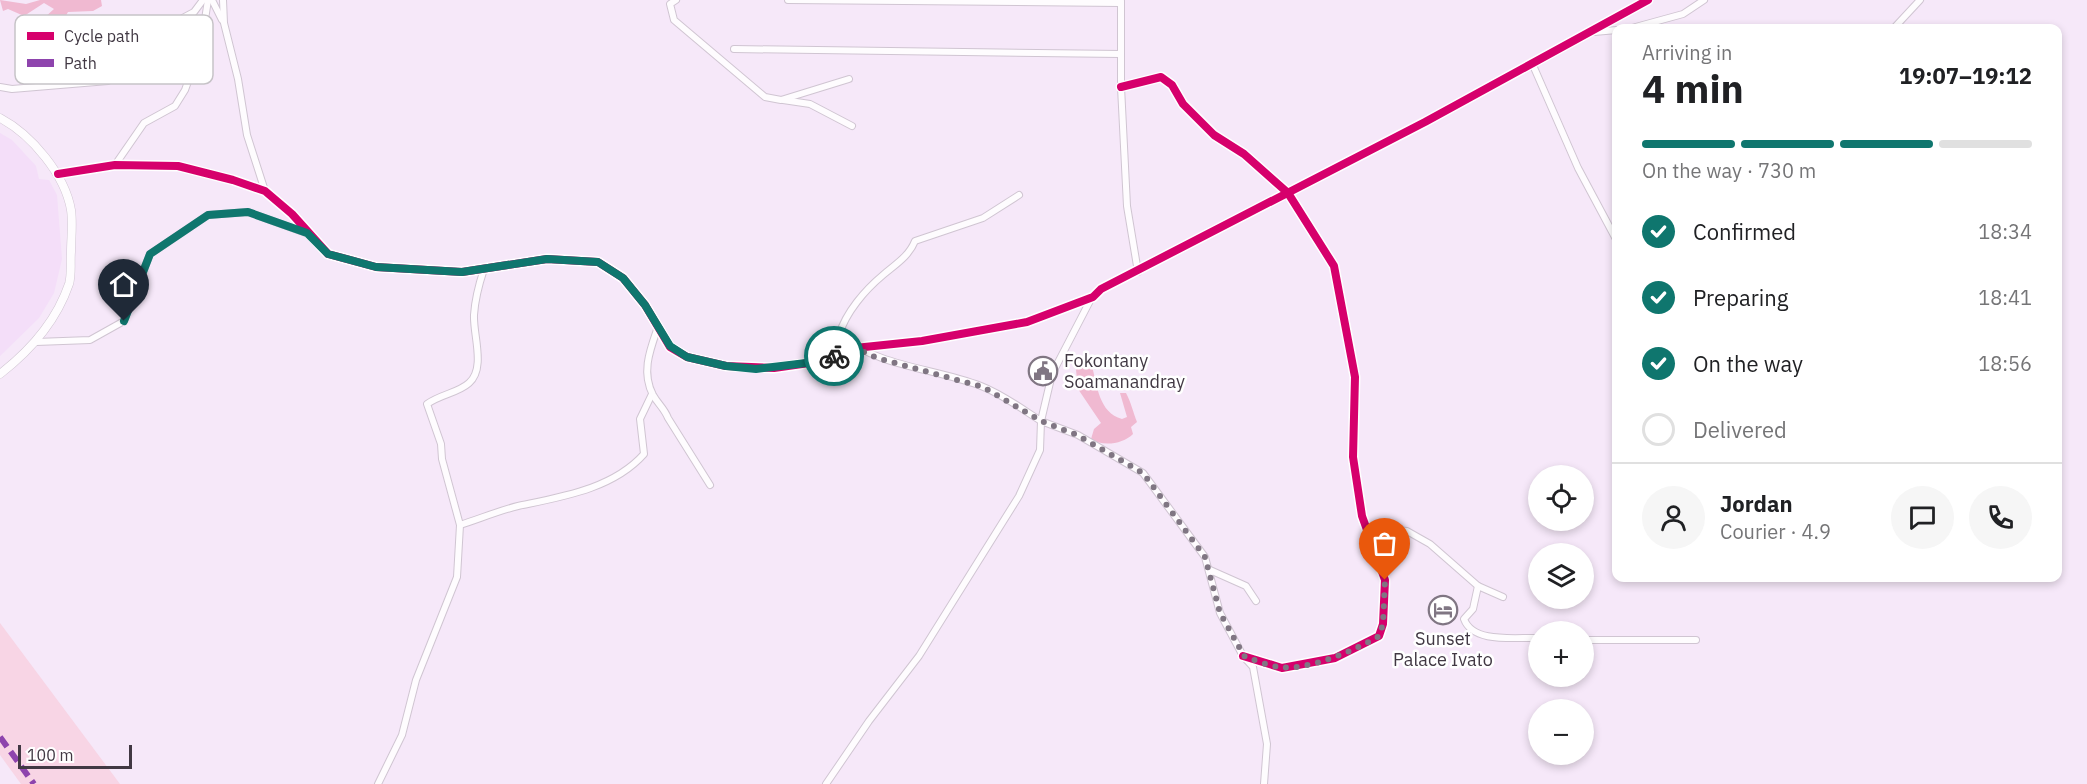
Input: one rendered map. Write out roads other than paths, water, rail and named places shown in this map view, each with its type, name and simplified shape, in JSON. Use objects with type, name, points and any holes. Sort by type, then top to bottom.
[{"type":"street","points":[[208,0],[224,23]]},
{"type":"street","points":[[188,15],[208,0]]},
{"type":"street","points":[[206,15],[208,0]]},
{"type":"street","points":[[223,0],[224,23],[247,135],[265,191]]},
{"type":"street","points":[[676,0],[670,4],[674,20],[765,97],[810,104],[852,126]]},
{"type":"street","points":[[788,0],[1121,2],[1121,87],[1127,206],[1138,272]]},
{"type":"street","points":[[826,784],[869,721],[919,656],[1019,496],[1040,450],[1041,421],[1052,374],[1093,297],[1101,289],[1288,193],[1648,0]]},
{"type":"street","points":[[1647,24],[1683,14],[1704,0]]},
{"type":"street","points":[[1898,24],[1920,0]]},
{"type":"street","points":[[1589,32],[1612,30]]},
{"type":"street","points":[[734,49],[1121,54]]},
{"type":"street","points":[[1532,63],[1578,168],[1612,232]]},
{"type":"street","points":[[1121,87],[1161,78],[1172,85],[1183,104],[1214,135],[1244,154],[1288,193],[1334,266],[1355,377],[1353,457],[1362,516],[1385,580],[1383,624],[1379,636],[1335,658],[1282,668],[1244,656]]},
{"type":"street","points":[[781,100],[849,80]]},
{"type":"street","points":[[0,87],[12,89],[72,84]]},
{"type":"street","points":[[115,165],[144,123],[175,106],[186,84]]},
{"type":"street","points":[[0,118],[33,144],[58,174],[71,210],[70,282],[57,311],[36,342],[0,374]]},
{"type":"street","points":[[58,174],[115,165],[178,166],[265,191],[292,214],[328,254],[376,267],[423,272],[462,272],[547,259],[598,262],[623,278],[645,305],[670,346],[687,357],[726,366],[756,369],[813,362],[855,348],[922,341],[1027,322],[1093,297]]},
{"type":"street","points":[[1018,195],[983,218],[915,241],[910,252],[880,277],[843,321],[839,335],[855,348],[877,358],[983,387],[1041,421],[1077,435],[1143,473],[1205,557],[1220,613],[1244,656],[1253,667],[1267,744],[1264,784]]},
{"type":"street","points":[[36,342],[90,340],[124,321],[150,254],[208,215],[248,212],[307,233]]},
{"type":"street","points":[[378,784],[402,735],[416,680],[457,577],[460,525],[442,459],[441,444],[428,404],[439,395],[462,388],[471,382],[478,370],[474,316],[476,294],[484,269]]},
{"type":"street","points":[[658,327],[645,365],[652,394],[664,408],[710,485]]},
{"type":"street","points":[[460,525],[516,507],[568,497],[601,483],[638,461],[644,454],[640,419],[652,394]]},
{"type":"street","points":[[1367,526],[1407,531],[1430,544],[1478,586],[1503,597]]},
{"type":"street","points":[[1210,570],[1246,586],[1256,601]]},
{"type":"street","points":[[1478,586],[1473,609],[1464,619],[1468,628],[1477,634],[1528,637]]},
{"type":"street","points":[[1594,640],[1696,640]]},
{"type":"place","name":"Fokontany Soamanandray","points":[[1043,371]]},
{"type":"place","name":"Sunset Palace Ivato","points":[[1443,610]]}]
